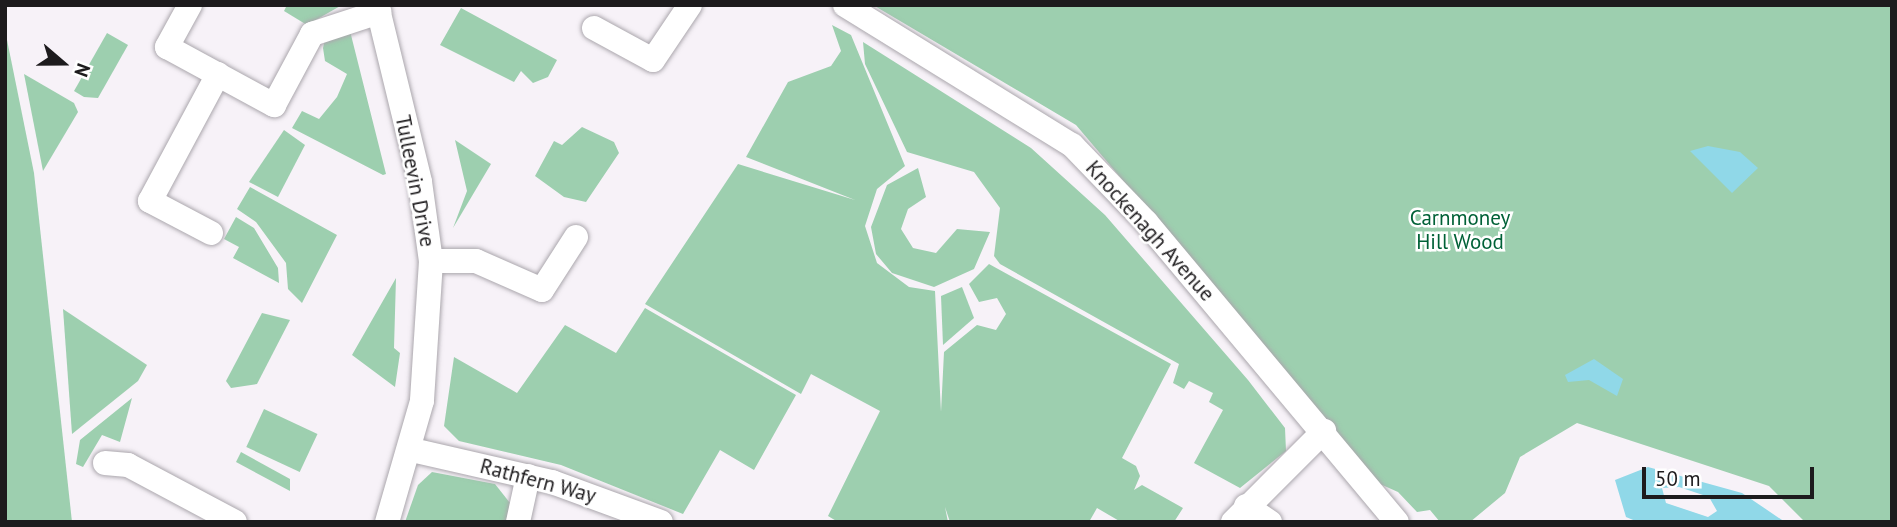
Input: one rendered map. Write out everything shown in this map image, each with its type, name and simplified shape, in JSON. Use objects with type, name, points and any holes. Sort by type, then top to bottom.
[{"type":"street","points":[[190,5],[167,47],[274,105],[312,34],[378,9]]},
{"type":"street","points":[[594,28],[653,60],[690,5]]},
{"type":"street","name":"Knockenagh Avenue","points":[[845,5],[1072,145],[1324,430],[1397,522]]},
{"type":"street","name":"Tulleevin Drive","points":[[378,9],[431,261],[427,373],[412,450],[387,522]]},
{"type":"street","points":[[211,233],[150,201],[218,74]]},
{"type":"street","points":[[431,261],[475,261],[542,290],[576,237]]},
{"type":"street","points":[[1239,514],[1324,430]]},
{"type":"street","name":"Rathfern Way","points":[[412,450],[528,476],[661,522]]},
{"type":"street","points":[[106,463],[128,465],[236,522]]},
{"type":"street","points":[[517,522],[528,476]]},
{"type":"street","points":[[1239,514],[1270,522]]},
{"type":"green space","points":[[287,5],[342,5],[307,25],[284,11]]},
{"type":"green space","name":"Carnmoney Hill Wood","points":[[873,5],[1892,5],[1892,522],[1805,522],[1769,486],[1577,423],[1520,457],[1505,493],[1470,522],[1440,522],[1430,510],[1417,512],[1398,492],[1380,484],[1076,125]]},
{"type":"green space","points":[[461,8],[557,60],[548,77],[533,83],[521,71],[514,82],[440,45]]},
{"type":"green space","points":[[832,25],[851,35],[905,166],[877,189],[865,226],[877,263],[909,287],[935,291],[941,412],[944,352],[977,325],[996,330],[1006,314],[997,298],[979,302],[969,284],[989,264],[1171,364],[1122,458],[1136,466],[1140,476],[1134,490],[1142,485],[1183,508],[1174,522],[1121,522],[1097,508],[1089,522],[950,522],[945,507],[948,522],[838,522],[828,516],[880,411],[811,374],[801,394],[645,304],[738,164],[855,200],[746,157],[788,82],[831,66],[841,51]]},
{"type":"green space","points":[[5,30],[34,173],[72,522],[5,522]]},
{"type":"green space","points":[[350,31],[386,174],[383,175],[292,128],[302,111],[319,119],[337,97],[347,74],[325,61],[323,48],[325,39]]},
{"type":"green space","points":[[107,33],[128,45],[98,98],[84,97],[74,91]]},
{"type":"green space","points":[[863,42],[1031,148],[1105,215],[1248,380],[1285,428],[1286,451],[1240,488],[1194,463],[1223,410],[1209,402],[1213,393],[1189,381],[1184,389],[1173,383],[1179,364],[1000,264],[994,256],[1000,208],[974,172],[907,152],[865,64]]},
{"type":"green space","points":[[24,74],[74,103],[78,112],[43,171]]},
{"type":"green space","points":[[582,127],[614,142],[619,153],[586,202],[564,197],[535,176],[554,141],[562,145]]},
{"type":"green space","points":[[284,130],[305,145],[278,197],[249,182]]},
{"type":"green space","points":[[455,140],[491,164],[453,228],[467,191]]},
{"type":"green space","points":[[918,168],[926,197],[908,209],[901,229],[913,248],[936,253],[957,229],[990,232],[974,269],[934,287],[892,273],[876,254],[871,227],[887,185]]},
{"type":"green space","points":[[250,187],[337,235],[302,303],[288,289],[286,263],[256,222],[237,209]]},
{"type":"green space","points":[[236,217],[254,228],[278,268],[279,283],[233,258],[239,247],[224,239]]},
{"type":"green space","points":[[396,278],[394,348],[400,353],[395,387],[352,355]]},
{"type":"green space","points":[[962,287],[974,318],[943,345],[941,296]]},
{"type":"green space","points":[[645,308],[796,395],[754,470],[720,450],[683,514],[561,465],[459,441],[444,426],[454,357],[517,393],[565,325],[616,353]]},
{"type":"green space","points":[[63,309],[147,365],[138,381],[72,434]]},
{"type":"green space","points":[[262,313],[290,320],[257,384],[231,388],[226,381]]},
{"type":"green space","points":[[132,398],[120,442],[102,435],[83,467],[76,464],[80,440]]},
{"type":"green space","points":[[264,409],[317,434],[300,472],[246,447]]},
{"type":"green space","points":[[241,452],[290,479],[290,491],[236,462]]},
{"type":"green space","points":[[432,472],[495,484],[510,503],[506,522],[405,522],[418,485]]},
{"type":"water","points":[[1708,146],[1740,152],[1758,168],[1732,193],[1690,151]]},
{"type":"water","points":[[1594,359],[1623,379],[1617,396],[1589,380],[1568,382],[1565,375]]},
{"type":"water","points":[[1648,467],[1742,493],[1785,522],[1638,522],[1626,517],[1615,480]],"holes":[[[1679,487],[1709,497],[1717,511],[1708,517],[1666,503],[1662,488]]]}]
